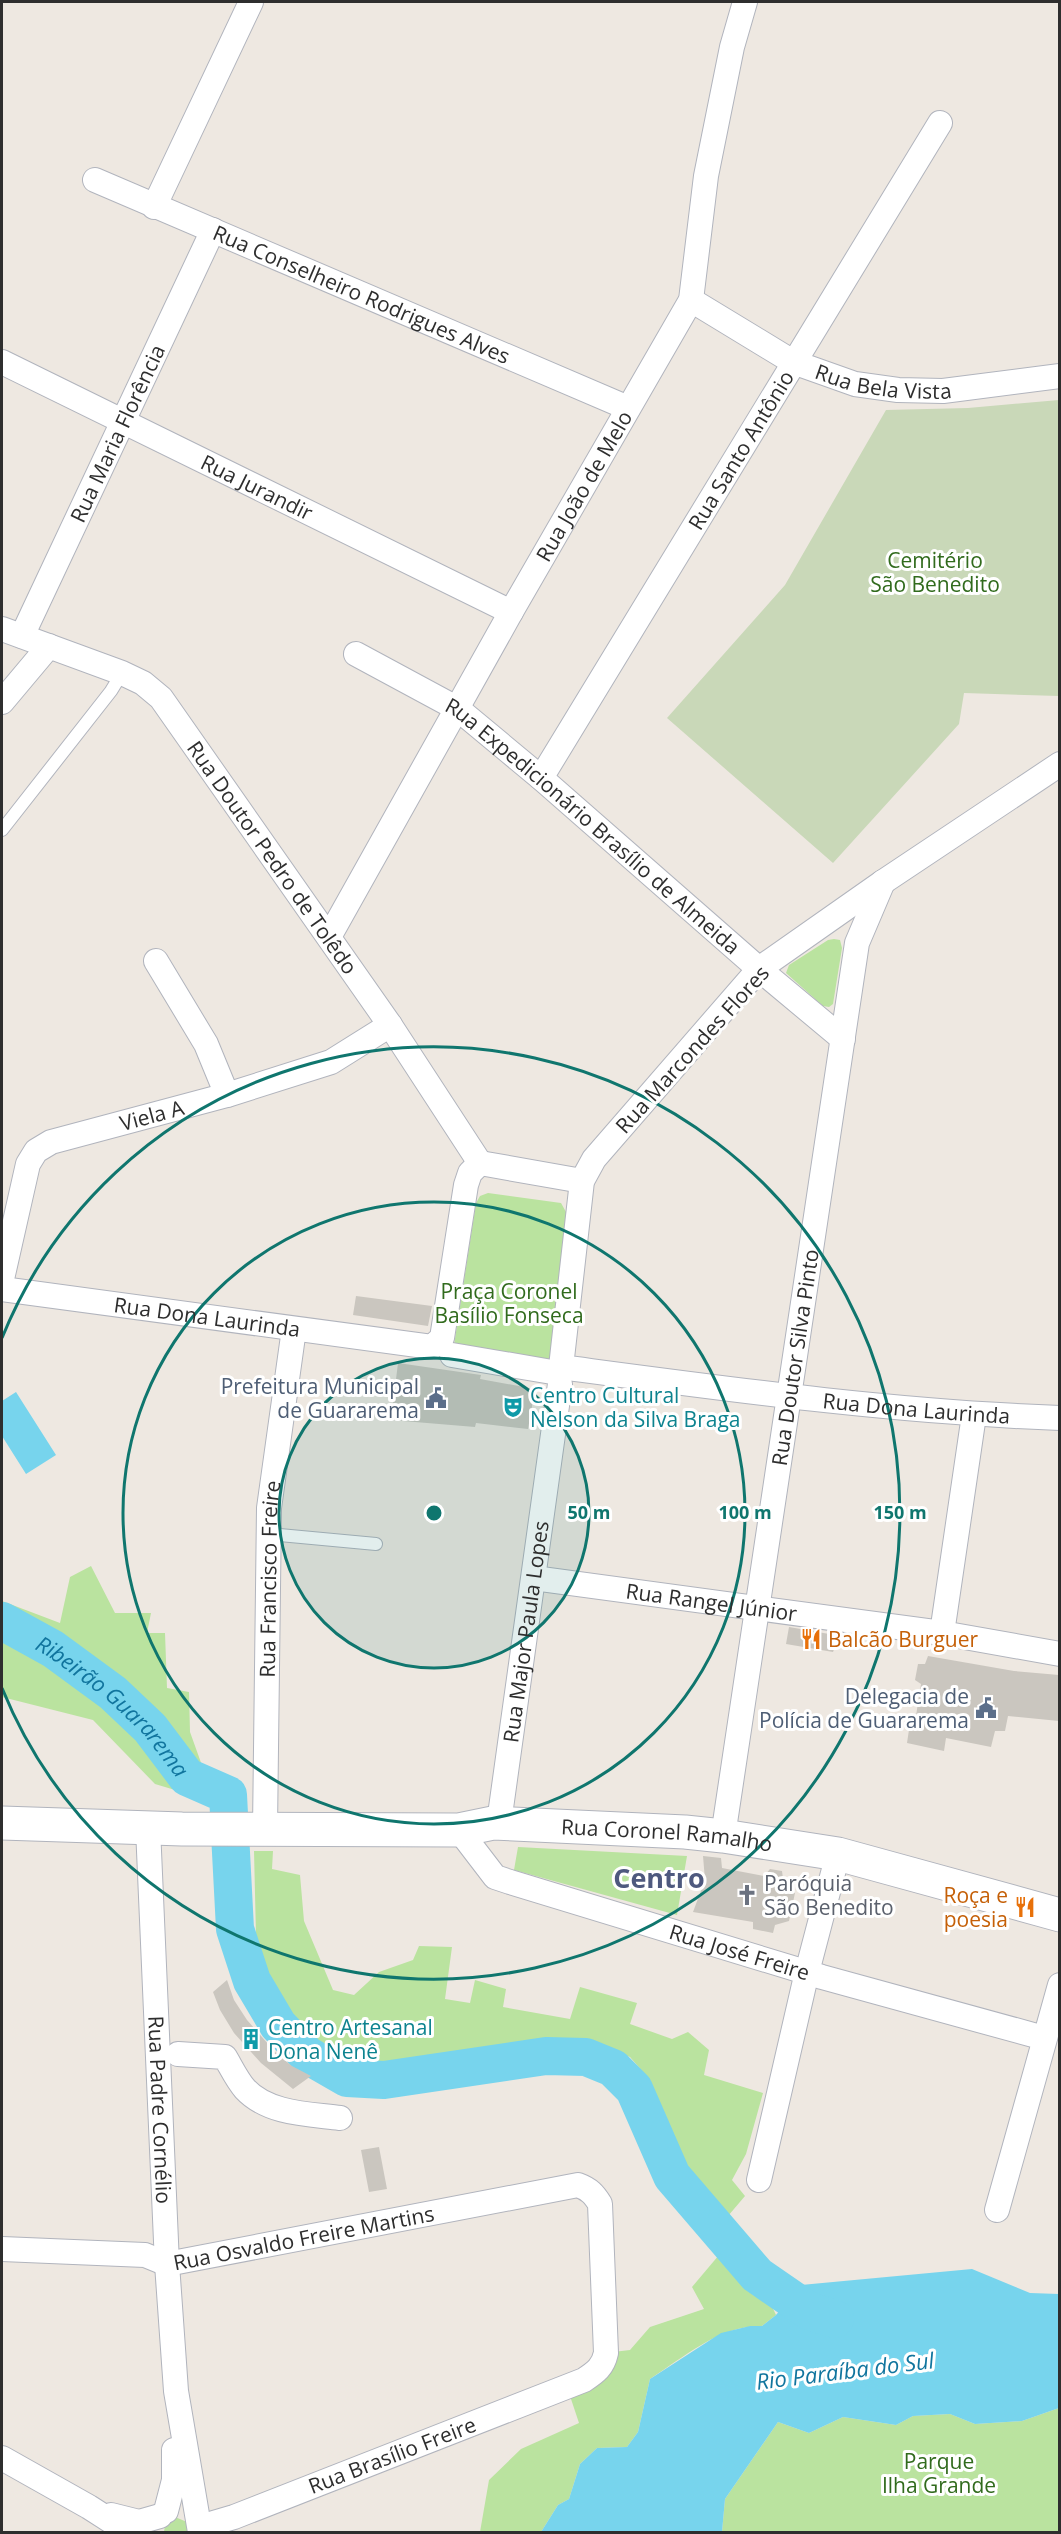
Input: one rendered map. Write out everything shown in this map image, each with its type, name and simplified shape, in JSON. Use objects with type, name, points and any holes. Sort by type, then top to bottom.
[{"type":"main road","name":"Rua Coronel Ramalho","points":[[2,1823],[205,1829],[459,1830],[493,1823],[685,1832],[838,1854],[1059,1915]]},
{"type":"street","points":[[154,207],[250,2]]},
{"type":"street","name":"Rua João de Melo","points":[[329,937],[511,612],[691,300],[706,176],[732,47],[745,2]]},
{"type":"street","name":"Rua Santo Antônio","points":[[541,778],[940,123]]},
{"type":"street","name":"Rua Conselheiro Rodrigues Alves","points":[[94,180],[628,408]]},
{"type":"street","name":"Rua Maria Florência","points":[[12,632],[123,422],[213,230]]},
{"type":"street","name":"Rua Bela Vista","points":[[691,300],[793,363],[855,384],[898,390],[943,391],[1059,376]]},
{"type":"street","name":"Rua Jurandir","points":[[2,362],[511,612]]},
{"type":"street","name":"Rua Doutor Pedro de Tolêdo","points":[[12,632],[122,673],[143,683],[161,698],[390,1025],[480,1163]]},
{"type":"street","points":[[2,702],[49,646]]},
{"type":"street","name":"Rua Expedicionário Brasílio de Almeida","points":[[356,654],[458,709],[843,1039]]},
{"type":"street","name":"Rua Marcondes Flores","points":[[558,1374],[582,1181],[594,1159],[759,969],[883,882],[1059,764]]},
{"type":"street","name":"Rua Doutor Silva Pinto","points":[[723,1836],[787,1397],[857,943],[883,882]]},
{"type":"street","points":[[828,921],[849,927],[855,934],[857,943]]},
{"type":"street","points":[[156,961],[206,1044],[227,1095]]},
{"type":"street","name":"Viela A","points":[[2,1280],[28,1164],[36,1151],[51,1142],[227,1095],[331,1062],[390,1025]]},
{"type":"street","points":[[480,1163],[582,1181]]},
{"type":"street","name":"Rua Dona Laurinda","points":[[2,1289],[432,1347],[442,1338],[466,1185],[470,1173],[480,1163]]},
{"type":"street","name":"Rua Francisco Freire","points":[[257,1829],[269,1508],[294,1329]]},
{"type":"street","name":"Rua Dona Laurinda","points":[[452,1355],[558,1374],[974,1415],[1059,1418]]},
{"type":"street","name":"Rua Major Paula Lopes","points":[[501,1808],[558,1374]]},
{"type":"street","points":[[942,1633],[974,1415]]},
{"type":"street","name":"Rua Rangel Júnior","points":[[541,1579],[942,1633],[1059,1654]]},
{"type":"street","name":"Rua Padre Cornélio","points":[[148,1828],[167,2264],[176,2391],[198,2525]]},
{"type":"street","name":"Rua José Freire","points":[[459,1830],[495,1877],[807,1972],[1044,2038]]},
{"type":"street","points":[[759,2180],[807,1972],[838,1854]]},
{"type":"street","points":[[997,2210],[1059,1984]]},
{"type":"street","points":[[178,2054],[225,2057],[246,2090],[263,2101],[285,2110],[340,2118]]},
{"type":"street","name":"Rua Osvaldo Freire Martins","points":[[2,2249],[145,2255],[167,2264],[578,2186],[588,2189],[600,2204],[606,2353],[604,2363],[584,2380]]},
{"type":"street","name":"Rua Brasílio Freire","points":[[198,2525],[234,2517],[584,2380]]},
{"type":"street","name":"Rua Padre Cornélio","points":[[160,2520],[174,2480],[176,2391]]},
{"type":"street","points":[[2,2458],[89,2507],[128,2532]]},
{"type":"street","points":[[89,2507],[128,2521],[139,2522],[160,2520],[182,2508],[198,2525]]},
{"type":"lane","points":[[2,830],[111,691],[122,673]]},
{"type":"lane","points":[[269,1534],[376,1544]]},
{"type":"green space","name":"Cemitério São Benedito","points":[[1059,400],[1059,696],[964,693],[959,724],[833,863],[667,718],[785,585],[886,410],[968,408]]},
{"type":"green space","points":[[828,940],[840,940],[842,948],[833,1004],[829,1007],[823,1006],[786,973],[789,965]]},
{"type":"green space","name":"Praça Coronel Basílio Fonseca","points":[[488,1193],[561,1203],[566,1212],[553,1360],[454,1345],[476,1203],[480,1196]]},
{"type":"green space","points":[[91,1566],[115,1613],[151,1613],[147,1633],[165,1633],[167,1688],[189,1692],[190,1732],[204,1771],[179,1779],[175,1790],[155,1784],[93,1720],[2,1697],[2,1601],[60,1623],[70,1577]]},
{"type":"green space","points":[[518,1847],[687,1856],[677,1915],[514,1870]]},
{"type":"green space","points":[[254,1851],[273,1851],[272,1869],[300,1875],[304,1921],[333,1990],[354,1995],[379,1972],[413,1960],[419,1946],[452,1947],[445,1999],[470,2003],[475,1980],[506,1989],[503,2007],[570,2019],[580,1987],[637,2003],[630,2024],[672,2039],[688,2032],[709,2050],[704,2075],[763,2093],[746,2154],[732,2180],[745,2196],[728,2216],[684,2163],[650,2080],[630,2057],[589,2044],[522,2043],[451,2059],[369,2069],[321,2051],[285,2014],[267,1977],[256,1936]]},
{"type":"green space","points":[[719,2255],[741,2272],[753,2295],[769,2300],[776,2315],[762,2326],[732,2331],[703,2344],[650,2379],[638,2432],[627,2447],[597,2448],[580,2464],[569,2499],[558,2505],[541,2532],[480,2532],[489,2480],[521,2449],[579,2423],[570,2396],[613,2352],[630,2350],[650,2327],[704,2309],[692,2287]]},
{"type":"green space","name":"Parque Ilha Grande","points":[[1059,2408],[1059,2532],[722,2532],[725,2499],[778,2422],[809,2433],[843,2417],[896,2425],[913,2416],[950,2414],[975,2424],[1022,2421]]},
{"type":"green space","points":[[175,2517],[187,2522],[190,2532],[164,2532],[165,2525]]},
{"type":"water","points":[[16,1392],[56,1455],[26,1474],[2,1436],[2,1401]]},
{"type":"water","name":"Rio Paraíba do Sul","points":[[972,2269],[1030,2293],[1059,2294],[1059,2408],[1022,2421],[975,2424],[950,2414],[913,2416],[896,2425],[843,2417],[809,2433],[778,2422],[725,2499],[722,2532],[541,2532],[558,2505],[569,2499],[580,2464],[597,2448],[627,2447],[638,2432],[650,2379],[721,2333],[750,2326],[762,2326],[776,2315],[801,2285]]},
{"type":"building","points":[[356,1296],[432,1306],[428,1326],[353,1315]]},
{"type":"building","name":"Prefeitura Municipal de Guararema","points":[[398,1363],[481,1375],[480,1379],[535,1389],[528,1429],[476,1423],[475,1427],[391,1420]]},
{"type":"building","name":"Balcão Burguer","points":[[789,1627],[835,1635],[836,1644],[833,1652],[786,1644]]},
{"type":"building","points":[[928,1656],[1014,1671],[1059,1675],[1059,1721],[1008,1716],[1005,1731],[995,1731],[991,1747],[946,1738],[944,1751],[907,1743],[910,1723],[915,1722],[921,1684],[915,1680],[918,1664],[925,1664]]},
{"type":"building","name":"Paróquia São Benedito","points":[[703,1856],[721,1858],[722,1868],[764,1876],[770,1869],[782,1871],[784,1886],[795,1893],[789,1921],[775,1925],[773,1933],[753,1929],[753,1922],[693,1912],[705,1880]]},
{"type":"building","name":"Centro Artesanal Dona Nenê","points":[[227,1980],[234,2000],[247,2020],[277,2054],[292,2066],[311,2076],[293,2089],[261,2063],[234,2033],[220,2010],[213,1992]]},
{"type":"building","points":[[379,2147],[387,2189],[369,2192],[361,2150]]},
{"type":"waterway","name":"Ribeirão Guararema","points":[[2,1621],[53,1649],[113,1693],[150,1728],[187,1777],[228,1795],[235,1929],[252,1981],[278,2025],[307,2055],[347,2078],[384,2080],[546,2056],[586,2057],[613,2068],[634,2089],[672,2176],[757,2275],[809,2311],[835,2319]]},
{"type":"place","name":"Prefeitura Municipal de Guararema","points":[[436,1398]]},
{"type":"place","name":"Centro Cultural Nelson da Silva Braga","points":[[513,1407]]},
{"type":"place","name":"Balcão Burguer","points":[[811,1639]]},
{"type":"place","name":"Delegacia de Polícia de Guararema","points":[[986,1708]]},
{"type":"place","name":"Paróquia São Benedito","points":[[747,1895]]},
{"type":"place","name":"Roça e poesia","points":[[1025,1907]]},
{"type":"place","name":"Centro Artesanal Dona Nenê","points":[[251,2039]]},
{"type":"district","name":"Centro","points":[[659,1877]]}]
